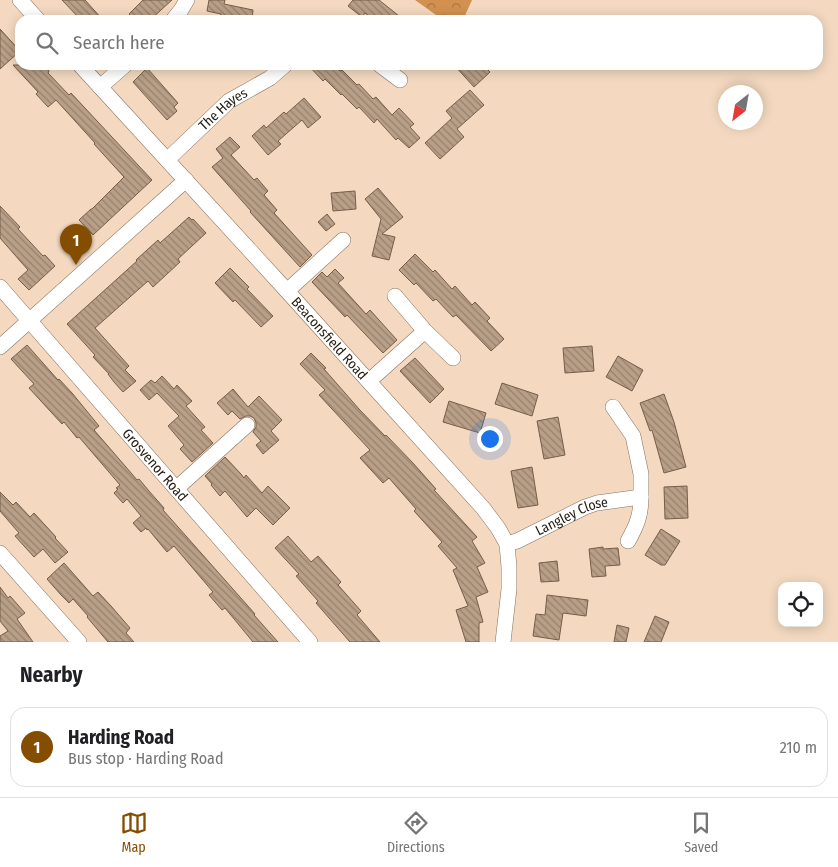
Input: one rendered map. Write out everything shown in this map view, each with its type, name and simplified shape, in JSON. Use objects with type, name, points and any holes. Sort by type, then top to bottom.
[{"type":"street","points":[[20,0],[34,15]]},
{"type":"street","points":[[177,15],[187,0]]},
{"type":"street","name":"Beaconsfield Road","points":[[85,70],[484,508],[507,544],[509,589],[503,642]]},
{"type":"street","points":[[100,87],[119,70]]},
{"type":"street","name":"The Hayes","points":[[167,160],[229,101],[270,78],[279,70]]},
{"type":"street","points":[[387,70],[400,80]]},
{"type":"street","points":[[0,347],[186,180]]},
{"type":"street","points":[[287,291],[343,240]]},
{"type":"street","name":"Grosvenor Road","points":[[0,287],[310,642]]},
{"type":"street","points":[[395,296],[452,358]]},
{"type":"street","points":[[369,381],[425,330]]},
{"type":"street","points":[[613,407],[633,436],[641,474],[641,510],[637,524],[628,541]]},
{"type":"street","points":[[177,488],[247,425]]},
{"type":"street","name":"Langley Close","points":[[507,544],[517,541],[585,507],[598,503],[641,497]]},
{"type":"street","points":[[0,553],[79,642]]},
{"type":"green space","points":[[415,0],[472,0],[465,15],[436,15]]},
{"type":"building","points":[[62,0],[85,0],[98,15],[76,15]]},
{"type":"building","points":[[143,0],[172,0],[156,15],[129,14]]},
{"type":"building","points":[[209,0],[225,0],[224,4],[253,10],[252,15],[221,15],[207,11]]},
{"type":"building","points":[[353,0],[379,0],[398,15],[368,15],[365,13],[359,15],[348,6]]},
{"type":"building","points":[[0,29],[15,46],[15,56],[0,69]]},
{"type":"building","points":[[18,70],[48,70],[48,73],[69,95],[71,93],[152,180],[93,235],[79,220],[124,177],[56,100],[48,107],[36,94],[38,92]]},
{"type":"building","points":[[145,70],[149,70],[178,103],[174,107],[177,111],[167,120],[133,82]]},
{"type":"building","points":[[313,70],[342,70],[373,99],[376,97],[392,115],[399,108],[414,124],[410,127],[420,138],[409,148],[398,138],[396,140],[377,119],[374,123],[359,107],[357,109],[325,79],[323,81]]},
{"type":"building","points":[[459,70],[488,70],[490,72],[474,87]]},
{"type":"building","points":[[470,90],[484,105],[457,129],[464,137],[440,159],[425,143],[452,118],[446,111]]},
{"type":"building","points":[[304,98],[321,117],[308,128],[302,120],[278,141],[281,144],[268,155],[252,136],[264,125],[266,128],[284,112],[286,114]]},
{"type":"building","points":[[230,137],[240,147],[231,155],[254,180],[257,178],[268,191],[264,195],[277,210],[274,213],[312,255],[300,267],[212,167],[223,158],[216,149]]},
{"type":"building","points":[[378,188],[403,217],[382,234],[395,237],[389,260],[372,256],[381,219],[365,199]]},
{"type":"building","points":[[355,191],[356,209],[333,211],[331,193]]},
{"type":"building","points":[[0,206],[20,227],[18,229],[55,266],[29,290],[18,279],[28,270],[0,238]]},
{"type":"building","points":[[327,214],[335,224],[326,231],[318,222]]},
{"type":"building","points":[[189,217],[206,233],[178,259],[180,262],[153,287],[148,281],[95,328],[129,366],[125,370],[136,381],[123,392],[93,357],[95,355],[67,324],[158,240],[160,243]]},
{"type":"building","points":[[415,254],[433,272],[435,270],[452,289],[455,286],[472,305],[475,302],[490,318],[487,321],[504,339],[491,351],[456,315],[453,317],[436,299],[433,301],[416,283],[414,285],[399,270]]},
{"type":"building","points":[[230,268],[273,316],[261,327],[235,300],[233,302],[215,283]]},
{"type":"building","points":[[335,269],[344,278],[338,283],[366,314],[370,310],[397,340],[383,353],[312,282],[322,272],[327,277]]},
{"type":"building","points":[[27,345],[72,393],[99,426],[94,430],[137,480],[139,479],[164,508],[163,510],[278,642],[253,642],[225,608],[222,610],[209,595],[213,592],[174,546],[167,552],[148,529],[146,528],[141,532],[133,523],[141,516],[127,499],[123,503],[114,493],[120,485],[79,437],[77,438],[64,422],[62,424],[29,388],[34,384],[11,359]]},
{"type":"building","points":[[592,346],[594,371],[565,373],[563,348]]},
{"type":"building","points":[[311,353],[326,368],[324,369],[359,409],[413,463],[436,489],[434,490],[477,537],[472,541],[485,563],[477,567],[488,592],[476,597],[483,622],[479,623],[479,642],[466,642],[456,610],[468,606],[453,570],[457,568],[438,546],[442,542],[414,511],[416,509],[389,478],[383,483],[360,458],[370,450],[319,395],[325,390],[300,364]]},
{"type":"building","points":[[618,356],[643,370],[632,391],[606,377]]},
{"type":"building","points":[[415,358],[444,389],[430,403],[400,371]]},
{"type":"building","points":[[162,376],[174,389],[177,385],[192,401],[186,406],[205,427],[201,430],[213,443],[192,462],[180,449],[184,445],[168,426],[179,416],[157,393],[149,400],[140,390],[151,380],[155,383]]},
{"type":"building","points":[[502,383],[538,395],[532,416],[495,404]]},
{"type":"building","points":[[233,389],[248,407],[259,396],[282,420],[271,431],[279,440],[263,454],[256,445],[261,441],[253,432],[256,427],[254,418],[246,416],[240,419],[232,411],[228,415],[217,403]]},
{"type":"building","points":[[664,394],[686,467],[664,473],[652,430],[650,431],[640,403]]},
{"type":"building","points":[[449,401],[486,413],[480,433],[443,422]]},
{"type":"building","points":[[558,417],[565,455],[544,459],[537,421]]},
{"type":"building","points":[[225,457],[244,478],[246,475],[262,493],[268,486],[290,508],[273,525],[256,508],[247,517],[225,491],[220,496],[211,485],[205,476]]},
{"type":"building","points":[[532,467],[538,505],[518,508],[511,471]]},
{"type":"building","points":[[687,486],[688,518],[665,519],[664,487]]},
{"type":"building","points":[[0,492],[13,505],[16,502],[30,517],[34,513],[68,552],[55,563],[43,549],[34,557],[15,536],[19,533],[0,511]]},
{"type":"building","points":[[661,529],[680,541],[665,565],[661,565],[645,555]]},
{"type":"building","points":[[288,536],[311,562],[318,556],[341,582],[338,585],[361,611],[357,615],[380,642],[350,642],[316,603],[318,601],[296,576],[299,574],[275,548]]},
{"type":"building","points":[[603,547],[603,549],[618,548],[620,565],[605,566],[606,576],[592,577],[589,549]]},
{"type":"building","points":[[557,561],[559,581],[541,582],[539,563]]},
{"type":"building","points":[[64,563],[93,596],[98,592],[111,606],[130,628],[126,633],[134,642],[108,642],[73,599],[69,603],[61,595],[47,579]]},
{"type":"building","points":[[0,587],[8,598],[10,596],[25,613],[17,619],[33,642],[0,642],[0,636],[8,631],[0,621]]},
{"type":"building","points":[[547,595],[588,600],[586,616],[563,613],[559,640],[533,636],[536,614],[545,615]]},
{"type":"building","points":[[655,616],[669,622],[661,642],[644,642]]},
{"type":"building","points":[[617,625],[629,628],[626,642],[614,642]]},
{"type":"place","name":"Harding Road","points":[[76,265]]}]
